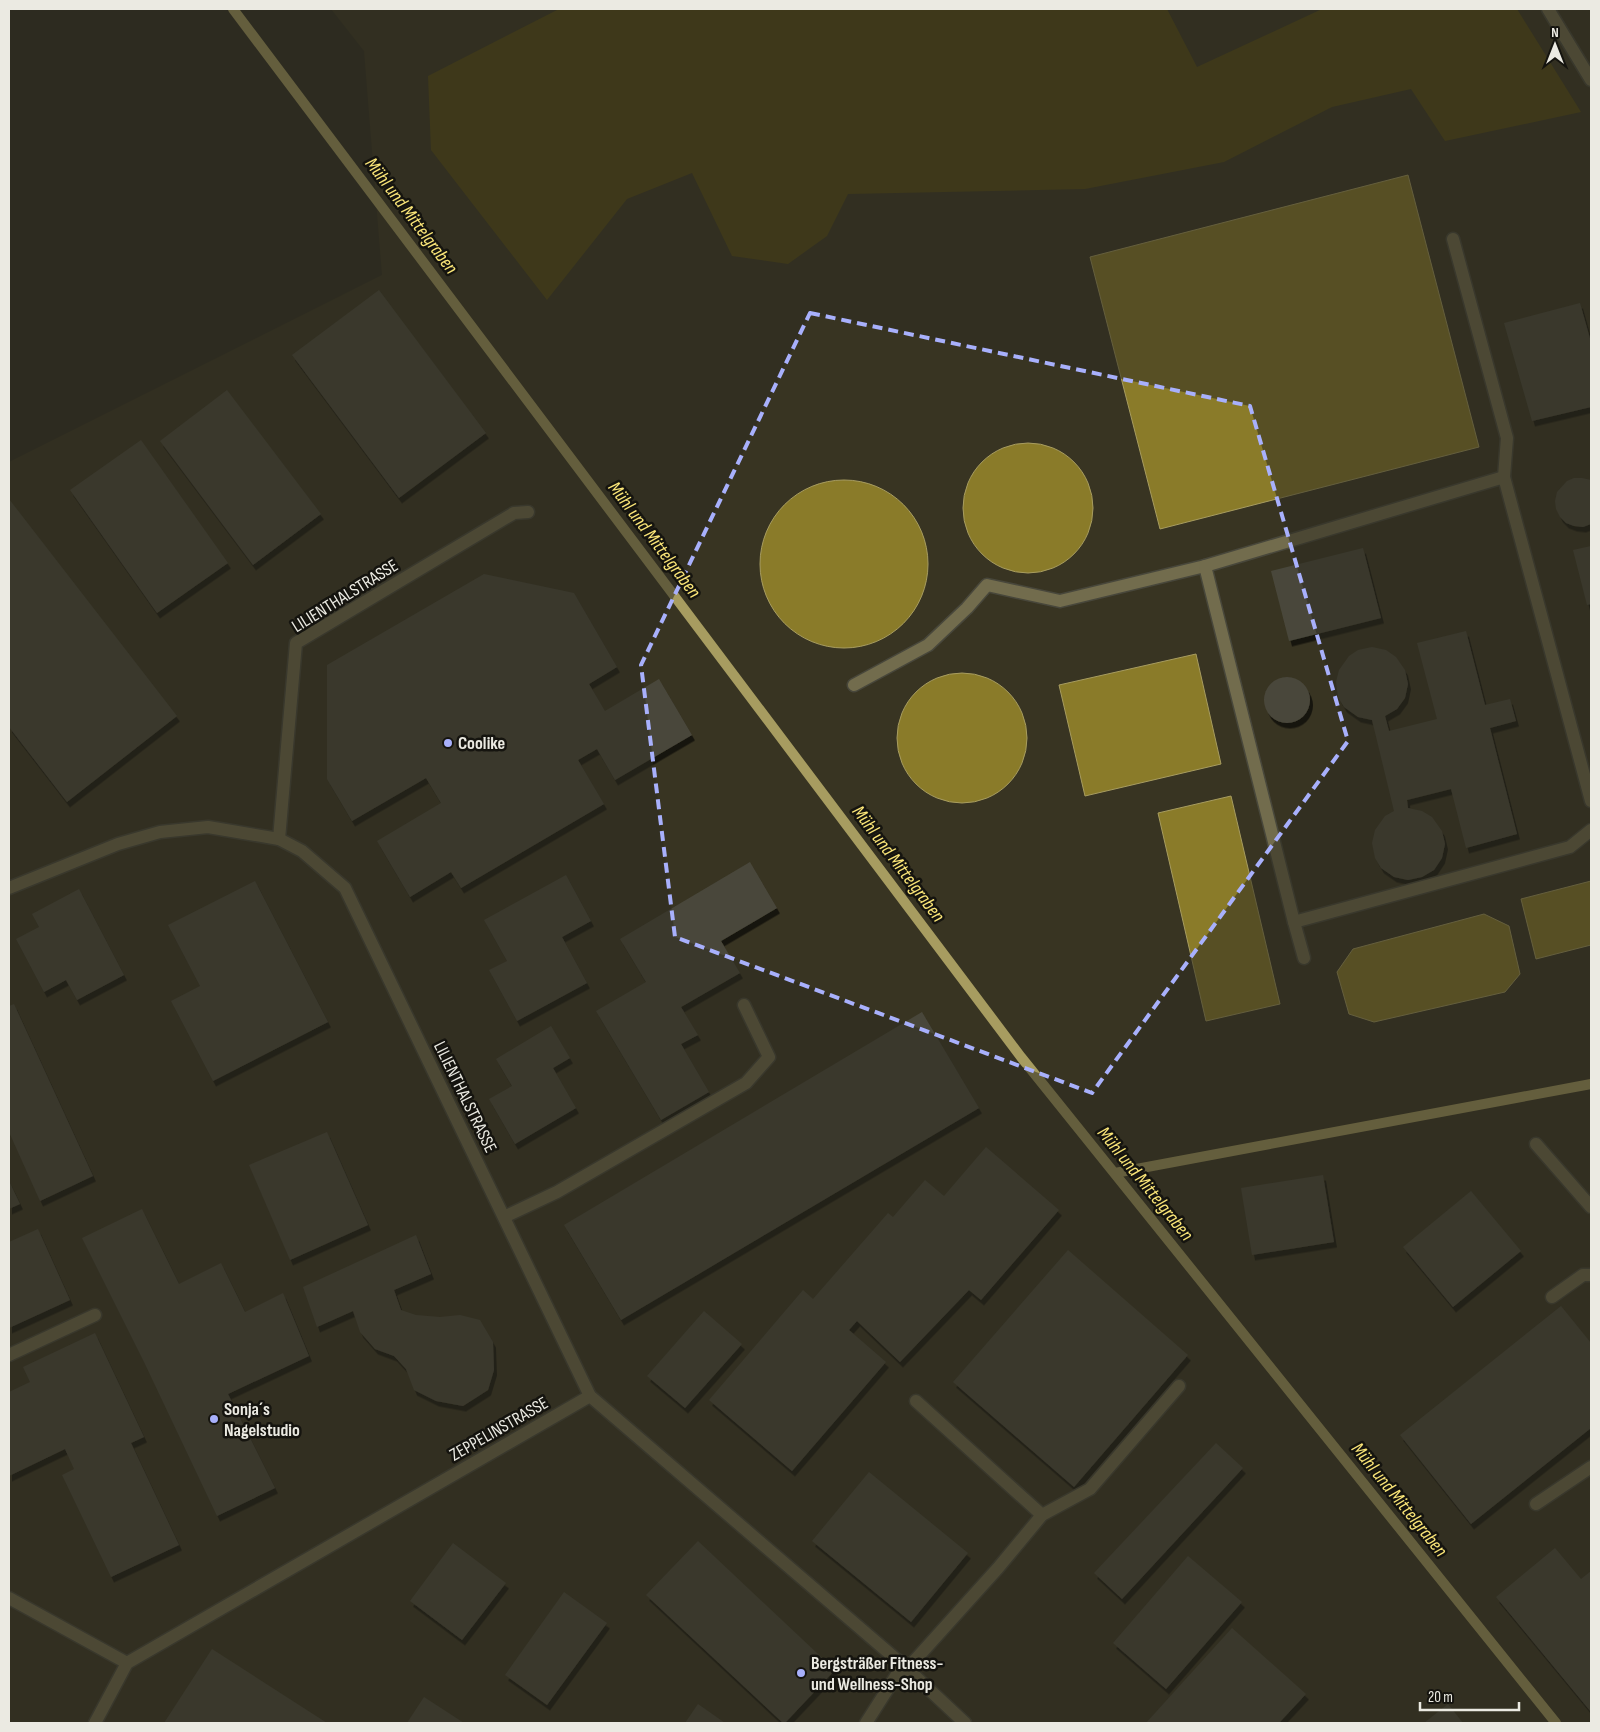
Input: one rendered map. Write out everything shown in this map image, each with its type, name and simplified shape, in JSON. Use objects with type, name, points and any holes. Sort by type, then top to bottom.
[{"type":"street","points":[[1548,9],[1591,80]]},
{"type":"street","points":[[1453,239],[1507,438],[1504,476],[1591,801]]},
{"type":"street","points":[[854,685],[928,645],[967,608],[987,585],[1060,601],[1205,566],[1504,476]]},
{"type":"street","name":"LILIENTHALSTRASSE","points":[[279,839],[296,643],[514,514],[528,512]]},
{"type":"street","points":[[1205,566],[1304,958]]},
{"type":"street","name":"LILIENTHALSTRASSE","points":[[9,888],[118,844],[160,832],[208,827],[279,839],[302,852],[345,888],[590,1396]]},
{"type":"street","points":[[1294,922],[1570,846],[1591,830]]},
{"type":"street","points":[[504,1217],[557,1192],[746,1083],[769,1057],[744,1005]]},
{"type":"street","points":[[1536,1144],[1591,1207]]},
{"type":"street","points":[[1552,1297],[1583,1275],[1591,1275]]},
{"type":"street","points":[[9,1355],[96,1315]]},
{"type":"street","points":[[866,1723],[905,1667],[998,1568],[1042,1515],[1090,1489],[1179,1386]]},
{"type":"street","points":[[590,1396],[905,1667],[965,1723]]},
{"type":"street","name":"ZEPPELINSTRASSE","points":[[127,1663],[590,1396]]},
{"type":"street","points":[[916,1401],[1042,1515]]},
{"type":"street","points":[[1536,1504],[1591,1467]]},
{"type":"street","points":[[9,1598],[127,1663],[95,1723]]},
{"type":"highlighted area","points":[[810,313],[1250,406],[1348,741],[1092,1093],[675,937],[641,665]]},
{"type":"shaded area","points":[[331,9],[1591,9],[1591,1723],[9,1723],[9,462],[382,275],[364,51]]},
{"type":"shaded area","points":[[559,9],[1167,9],[1197,67],[1322,9],[1517,9],[1581,112],[1445,141],[1411,89],[1332,107],[1224,162],[1085,189],[848,194],[827,236],[788,264],[732,256],[692,173],[627,199],[547,300],[431,150],[428,76]]},
{"type":"shaded area","points":[[1408,175],[1479,447],[1160,529],[1090,257]]},
{"type":"shaded area","points":[[1028,443],[1053,448],[1074,462],[1088,483],[1093,508],[1088,533],[1074,554],[1053,568],[1028,573],[1003,568],[982,554],[968,533],[963,508],[968,483],[982,462],[1003,448]]},
{"type":"shaded area","points":[[844,480],[868,484],[883,490],[891,494],[909,511],[914,517],[924,540],[928,564],[924,588],[918,603],[914,611],[897,629],[891,634],[868,644],[844,648],[820,644],[805,638],[797,634],[779,617],[774,611],[764,588],[760,564],[764,540],[770,525],[774,517],[791,499],[797,494],[820,484]]},
{"type":"shaded area","points":[[1196,654],[1221,764],[1085,796],[1059,685]]},
{"type":"shaded area","points":[[962,673],[987,678],[1008,692],[1022,713],[1027,738],[1022,763],[1008,784],[987,798],[962,803],[937,798],[916,784],[902,763],[897,738],[902,713],[916,692],[937,678]]},
{"type":"shaded area","points":[[1231,796],[1280,1004],[1206,1021],[1158,813]]},
{"type":"shaded area","points":[[1591,881],[1591,945],[1536,959],[1521,899]]},
{"type":"shaded area","points":[[1484,914],[1509,926],[1520,974],[1505,992],[1374,1022],[1349,1014],[1337,972],[1353,949]]},
{"type":"building","points":[[379,290],[486,433],[399,498],[292,355]]},
{"type":"building","points":[[1580,303],[1591,342],[1591,407],[1532,421],[1504,323]]},
{"type":"building","points":[[227,390],[321,514],[253,565],[160,441]]},
{"type":"building","points":[[141,440],[228,563],[157,613],[70,490]]},
{"type":"building","points":[[1574,478],[1591,480],[1591,524],[1583,527],[1566,523],[1556,509],[1557,492],[1567,481]]},
{"type":"building","points":[[9,499],[177,716],[67,802],[9,727]]},
{"type":"building","points":[[1591,546],[1591,604],[1587,605],[1573,550]]},
{"type":"building","points":[[1363,548],[1381,618],[1289,641],[1271,571]]},
{"type":"building","name":"Coolike","points":[[484,574],[574,593],[617,667],[589,684],[605,711],[659,679],[692,735],[615,780],[597,749],[578,760],[604,804],[461,888],[451,872],[410,897],[377,841],[441,803],[426,778],[352,821],[327,779],[327,665]]},
{"type":"building","points":[[1466,631],[1485,705],[1510,699],[1516,721],[1490,728],[1517,834],[1466,848],[1451,789],[1407,800],[1408,808],[1422,811],[1432,817],[1442,831],[1445,844],[1442,858],[1434,870],[1422,877],[1408,880],[1394,877],[1381,868],[1375,858],[1372,843],[1375,830],[1385,816],[1394,811],[1372,720],[1358,717],[1344,707],[1338,697],[1336,682],[1339,670],[1349,656],[1358,650],[1372,647],[1386,650],[1396,657],[1405,670],[1408,684],[1405,698],[1397,709],[1385,716],[1389,731],[1437,719],[1417,643]]},
{"type":"building","points":[[1292,677],[1296,678],[1306,687],[1309,691],[1309,709],[1300,719],[1292,723],[1282,723],[1274,719],[1265,709],[1264,695],[1268,687],[1278,678]]},
{"type":"building","points":[[750,862],[777,908],[721,941],[740,973],[681,1007],[698,1035],[681,1044],[709,1092],[661,1120],[596,1011],[646,982],[620,939]]},
{"type":"building","points":[[566,875],[591,921],[562,937],[587,983],[517,1021],[489,970],[507,961],[484,920]]},
{"type":"building","points":[[255,881],[328,1022],[213,1081],[171,1001],[200,986],[168,925]]},
{"type":"building","points":[[79,889],[124,975],[77,1000],[66,980],[44,992],[16,939],[39,927],[32,914]]},
{"type":"building","points":[[14,1004],[93,1176],[40,1201],[9,1132],[9,1006]]},
{"type":"building","points":[[922,1012],[979,1108],[621,1320],[564,1225]]},
{"type":"building","points":[[551,1026],[570,1058],[553,1068],[576,1108],[515,1144],[489,1099],[512,1086],[496,1059]]},
{"type":"building","points":[[327,1132],[368,1225],[290,1260],[249,1165]]},
{"type":"building","points":[[986,1147],[1059,1210],[981,1300],[969,1290],[900,1362],[857,1321],[849,1330],[886,1362],[792,1471],[709,1400],[803,1290],[813,1299],[888,1213],[893,1217],[925,1180],[944,1196]]},
{"type":"building","points":[[1323,1175],[1334,1242],[1252,1255],[1241,1188]]},
{"type":"building","points":[[9,1181],[20,1204],[9,1209]]},
{"type":"building","points":[[1471,1191],[1521,1251],[1453,1307],[1403,1247]]},
{"type":"building","points":[[142,1209],[179,1284],[221,1263],[245,1312],[283,1293],[309,1356],[228,1394],[275,1488],[217,1516],[144,1362],[82,1238]]},
{"type":"building","points":[[38,1229],[70,1300],[9,1328],[9,1242]]},
{"type":"building","points":[[416,1235],[431,1274],[394,1290],[401,1310],[416,1315],[440,1317],[460,1315],[480,1320],[493,1342],[494,1370],[488,1390],[463,1406],[436,1401],[414,1390],[406,1369],[394,1356],[375,1349],[360,1332],[353,1311],[317,1327],[303,1287]]},
{"type":"building","points":[[1068,1250],[1188,1355],[1074,1487],[953,1382]]},
{"type":"building","points":[[1561,1306],[1591,1343],[1591,1428],[1471,1524],[1400,1435]]},
{"type":"building","points":[[704,1311],[742,1344],[685,1408],[647,1376]]},
{"type":"building","points":[[95,1333],[144,1437],[131,1443],[179,1545],[111,1577],[62,1475],[74,1469],[65,1449],[9,1476],[9,1392],[30,1382],[23,1367]]},
{"type":"building","points":[[1216,1443],[1243,1468],[1122,1599],[1094,1573]]},
{"type":"building","points":[[869,1472],[968,1553],[911,1622],[812,1541]]},
{"type":"building","points":[[698,1541],[835,1670],[785,1723],[646,1595]]},
{"type":"building","points":[[453,1543],[506,1583],[462,1640],[410,1601]]},
{"type":"building","points":[[1555,1548],[1581,1579],[1591,1571],[1591,1712],[1496,1597]]},
{"type":"building","points":[[1188,1556],[1242,1602],[1166,1689],[1113,1643]]},
{"type":"building","points":[[564,1592],[607,1623],[547,1705],[505,1675]]},
{"type":"building","points":[[1232,1628],[1306,1694],[1279,1723],[1146,1723]]},
{"type":"building","points":[[212,1649],[327,1723],[164,1723]]},
{"type":"building","points":[[424,1697],[464,1723],[407,1723]]},
{"type":"building","points":[[698,1704],[725,1723],[685,1723]]},
{"type":"building","points":[[1448,1704],[1463,1723],[1424,1723]]},
{"type":"waterway","name":"Mühl und Mittelgraben","points":[[233,9],[1021,1057],[1556,1723]]},
{"type":"waterway","points":[[1115,1173],[1591,1084]]},
{"type":"place","name":"Coolike","points":[[448,743]]},
{"type":"place","name":"Sonja´s Nagelstudio","points":[[214,1419]]},
{"type":"place","name":"Bergsträßer Fitness- und Wellness-Shop","points":[[801,1673]]}]
